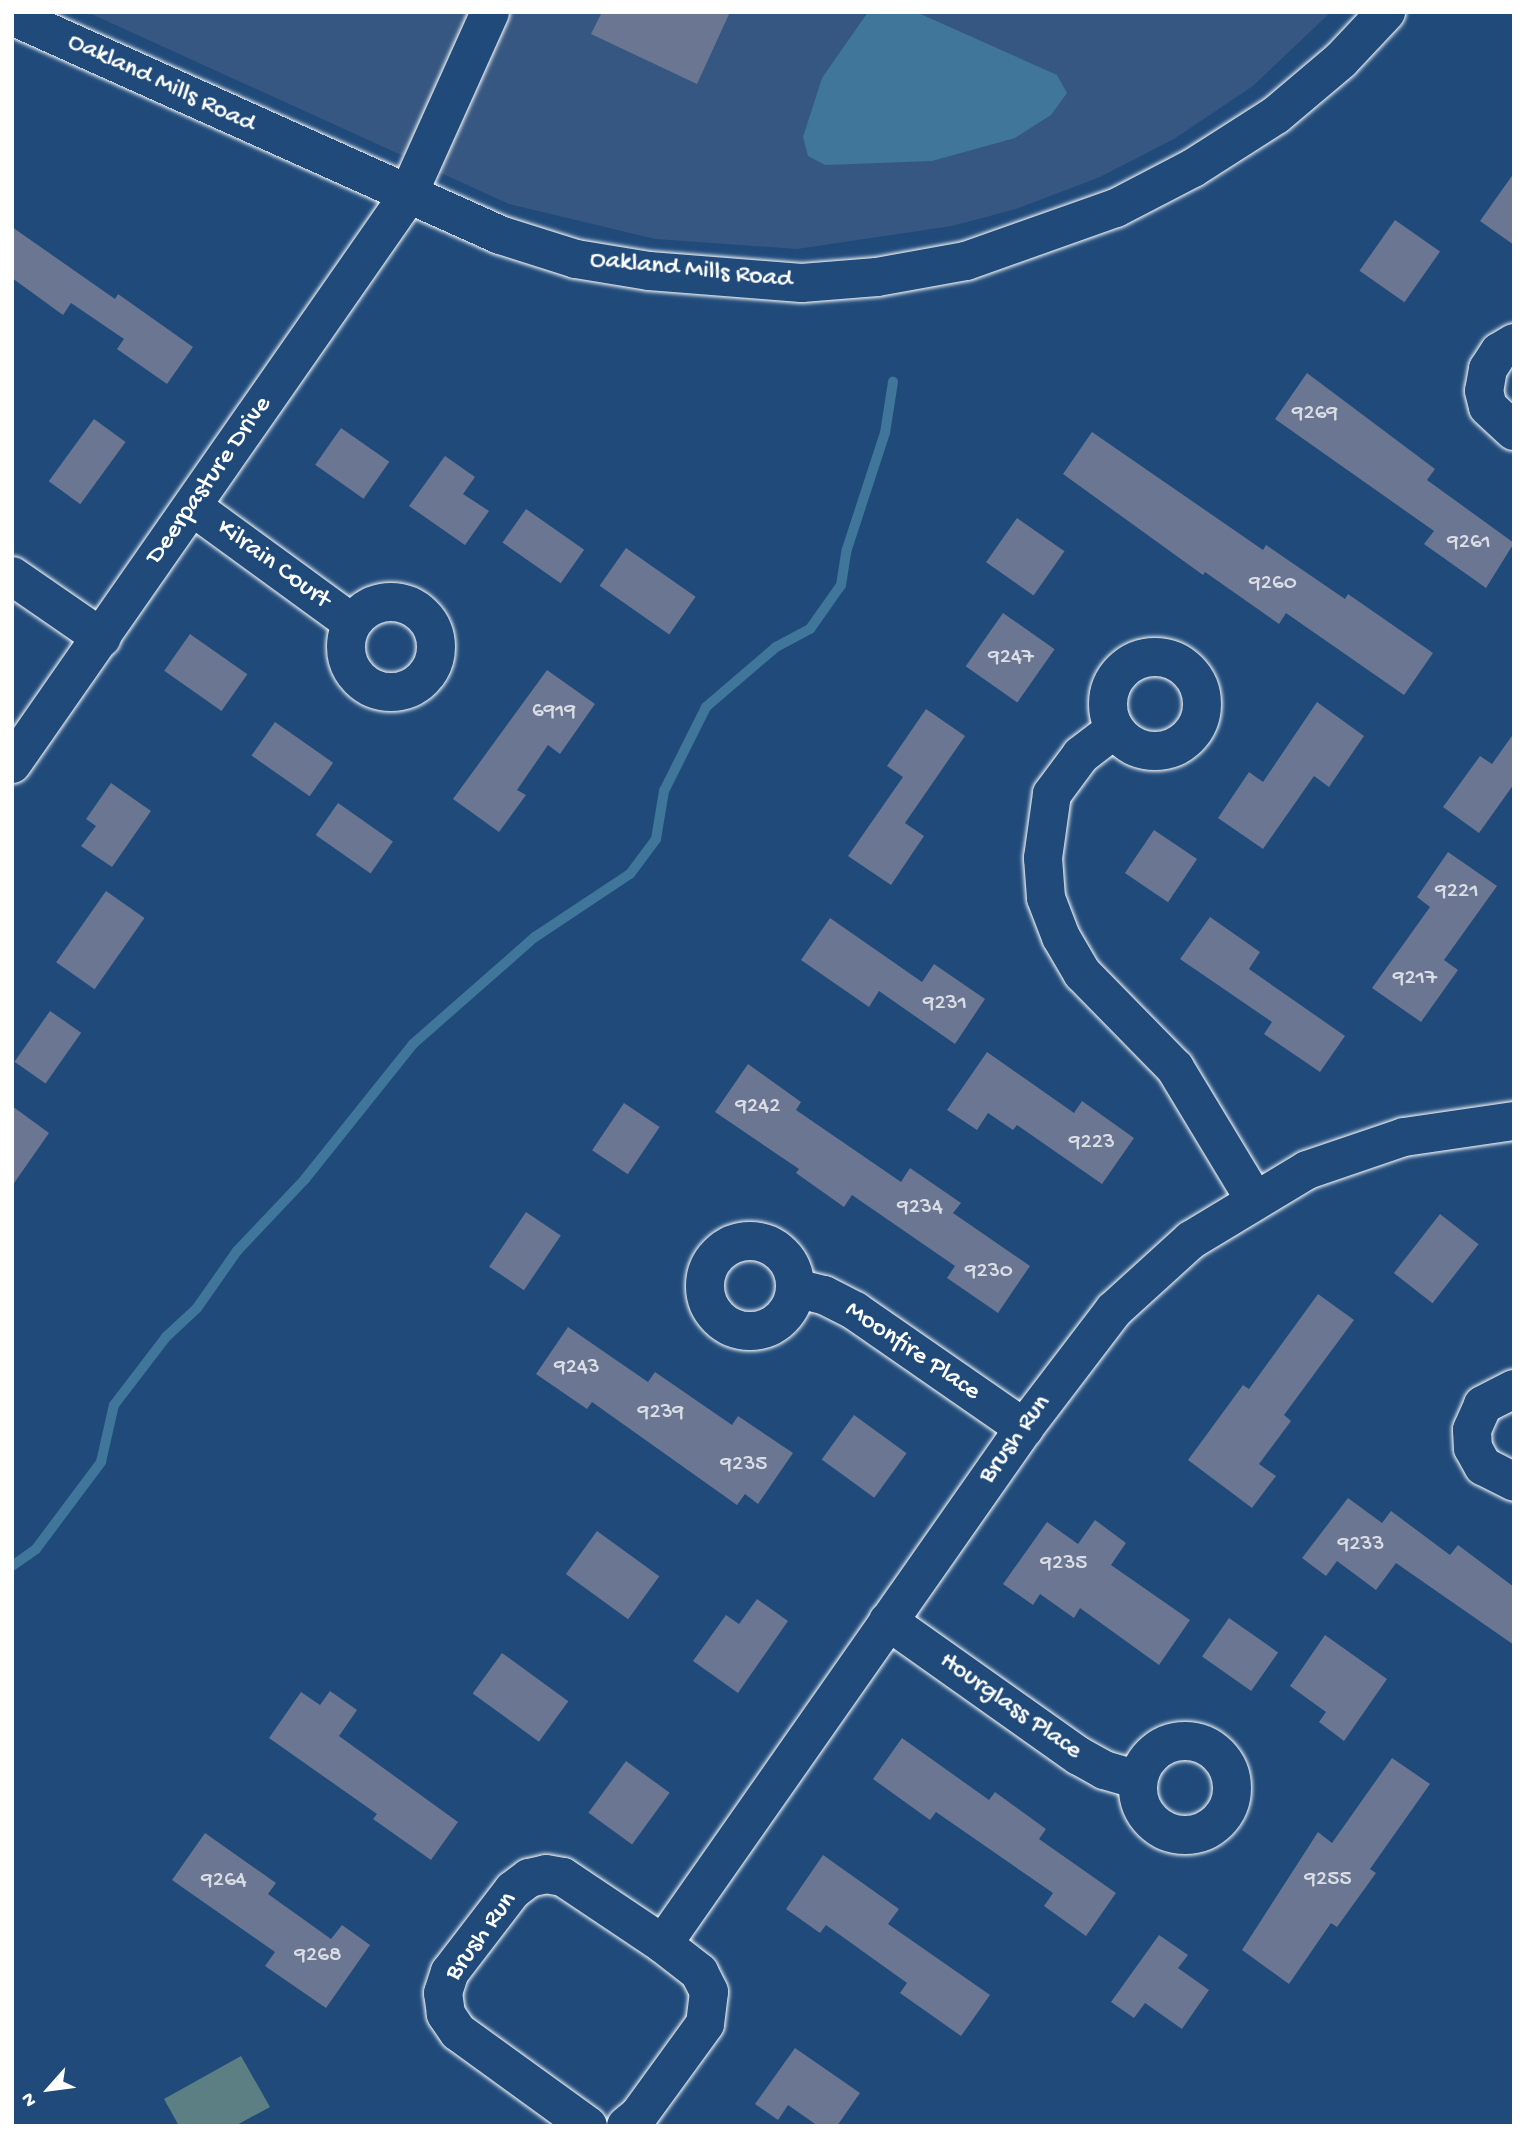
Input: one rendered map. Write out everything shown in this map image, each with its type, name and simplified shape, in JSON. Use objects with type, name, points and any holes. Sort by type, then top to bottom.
[{"type":"street","name":"Deerpasture Drive","points":[[12,764],[407,197],[490,12]]},
{"type":"street","name":"Oakland Mills Road","points":[[12,16],[407,197],[499,235],[576,259],[675,274],[802,284],[877,277],[953,263],[1116,208],[1193,168],[1276,115],[1341,60],[1386,12]]},
{"type":"street","points":[[1514,343],[1499,352],[1488,369],[1484,391],[1494,415],[1514,431]]},
{"type":"street","name":"Kilrain Court","points":[[193,507],[352,623]]},
{"type":"street","points":[[12,576],[102,638]]},
{"type":"street","points":[[1115,729],[1081,755],[1052,794],[1043,858],[1046,898],[1060,937],[1082,973],[1174,1068],[1254,1199]]},
{"type":"street","name":"Brush Run","points":[[663,1944],[1024,1428],[1114,1310],[1191,1240],[1254,1199],[1357,1150],[1404,1136],[1514,1121]]},
{"type":"street","name":"Moonfire Place","points":[[795,1288],[824,1295],[855,1311],[1024,1428]]},
{"type":"street","points":[[1514,1389],[1483,1405],[1472,1430],[1474,1448],[1483,1466],[1514,1482]]},
{"type":"street","name":"Hourglass Place","points":[[888,1621],[1079,1756],[1104,1770],[1138,1780]]},
{"type":"street","name":"Brush Run","points":[[588,2126],[458,2032],[446,2014],[443,1993],[450,1972],[513,1890],[530,1878],[546,1874],[563,1877],[663,1944],[699,1972],[709,1992],[710,2006],[705,2024],[639,2115],[626,2126]]},
{"type":"shaded area","points":[[87,12],[1331,12],[1253,86],[1174,139],[1100,177],[1016,209],[952,226],[797,249],[655,239],[509,204]]},
{"type":"shaded area","points":[[868,12],[916,12],[1057,75],[1067,93],[1051,115],[1015,138],[932,161],[825,165],[808,156],[803,137],[822,78]]},
{"type":"green space","points":[[241,2056],[270,2107],[235,2126],[179,2126],[164,2099]]},
{"type":"building","points":[[602,12],[730,12],[697,84],[591,34]]},
{"type":"building","points":[[1514,173],[1514,245],[1480,221]]},
{"type":"building","points":[[1395,220],[1440,252],[1404,302],[1359,271]]},
{"type":"building","points":[[12,227],[115,299],[118,294],[193,347],[167,384],[117,349],[124,339],[71,303],[63,315],[12,278]]},
{"type":"building","points":[[1307,373],[1435,469],[1427,480],[1514,543],[1486,588],[1424,544],[1434,531],[1275,419]]},
{"type":"building","points":[[94,419],[126,442],[80,504],[49,481]]},
{"type":"building","points":[[341,428],[389,462],[364,499],[315,465]]},
{"type":"building","points":[[1092,432],[1263,550],[1266,545],[1345,599],[1348,594],[1433,653],[1404,695],[1286,613],[1279,624],[1205,572],[1203,575],[1063,474]]},
{"type":"building","points":[[445,456],[475,477],[463,494],[489,511],[465,545],[409,506]]},
{"type":"building","points":[[526,509],[584,550],[561,583],[502,543]]},
{"type":"building","points":[[1017,518],[1065,551],[1034,596],[986,562]]},
{"type":"building","points":[[626,548],[696,597],[669,634],[600,586]]},
{"type":"building","points":[[1003,613],[1055,649],[1017,702],[966,666]]},
{"type":"building","points":[[190,634],[247,674],[222,711],[164,671]]},
{"type":"building","points":[[547,670],[595,704],[560,754],[548,745],[517,790],[526,795],[499,832],[453,799]]},
{"type":"building","points":[[1317,702],[1364,736],[1329,787],[1314,776],[1263,849],[1218,818],[1249,772],[1263,782]]},
{"type":"building","points":[[926,709],[965,736],[905,823],[924,836],[891,885],[848,856],[903,777],[887,766]]},
{"type":"building","points":[[275,722],[333,763],[310,796],[251,756]]},
{"type":"building","points":[[1514,733],[1514,784],[1479,833],[1443,807],[1480,756],[1492,764]]},
{"type":"building","points":[[111,783],[151,811],[112,867],[81,846],[96,826],[86,819]]},
{"type":"building","points":[[338,803],[393,841],[371,873],[316,835]]},
{"type":"building","points":[[1154,830],[1197,859],[1168,902],[1125,873]]},
{"type":"building","points":[[1448,852],[1497,886],[1444,960],[1458,970],[1421,1022],[1372,988],[1430,907],[1417,897]]},
{"type":"building","points":[[106,891],[145,918],[95,989],[56,962]]},
{"type":"building","points":[[1210,917],[1260,952],[1249,969],[1345,1036],[1320,1072],[1264,1034],[1272,1022],[1180,959]]},
{"type":"building","points":[[830,918],[922,982],[934,964],[985,999],[955,1044],[879,991],[869,1007],[801,960]]},
{"type":"building","points":[[50,1011],[81,1033],[46,1084],[14,1062]]},
{"type":"building","points":[[987,1052],[1074,1113],[1082,1101],[1134,1138],[1102,1184],[1017,1125],[1013,1130],[988,1113],[977,1130],[947,1110]]},
{"type":"building","points":[[748,1064],[801,1102],[796,1110],[901,1182],[910,1168],[961,1203],[953,1213],[1030,1266],[998,1313],[947,1278],[955,1266],[852,1195],[844,1207],[796,1173],[799,1169],[715,1112]]},
{"type":"building","points":[[624,1103],[660,1127],[628,1174],[592,1150]]},
{"type":"building","points":[[12,1106],[49,1133],[12,1186]]},
{"type":"building","points":[[526,1212],[561,1235],[524,1290],[489,1267]]},
{"type":"building","points":[[1440,1214],[1479,1244],[1432,1303],[1394,1273]]},
{"type":"building","points":[[1318,1294],[1354,1320],[1284,1415],[1291,1421],[1259,1464],[1276,1476],[1252,1508],[1188,1460],[1243,1385],[1249,1389]]},
{"type":"building","points":[[568,1327],[648,1382],[655,1372],[732,1425],[738,1416],[793,1453],[758,1504],[745,1494],[737,1505],[592,1402],[587,1409],[536,1374]]},
{"type":"building","points":[[854,1415],[907,1453],[874,1498],[822,1459]]},
{"type":"building","points":[[1348,1498],[1382,1523],[1391,1511],[1450,1555],[1458,1545],[1514,1587],[1514,1645],[1396,1563],[1376,1590],[1337,1561],[1326,1576],[1302,1558]]},
{"type":"building","points":[[1095,1520],[1126,1543],[1111,1565],[1190,1620],[1159,1665],[1080,1608],[1074,1618],[1040,1594],[1033,1605],[1003,1584],[1047,1522],[1078,1544]]},
{"type":"building","points":[[597,1531],[659,1576],[628,1619],[566,1574]]},
{"type":"building","points":[[757,1599],[788,1621],[738,1693],[693,1661],[726,1615],[739,1624]]},
{"type":"building","points":[[1229,1618],[1278,1652],[1251,1691],[1202,1657]]},
{"type":"building","points":[[1325,1635],[1387,1679],[1344,1741],[1319,1722],[1326,1712],[1290,1686]]},
{"type":"building","points":[[502,1653],[568,1701],[539,1742],[473,1693]]},
{"type":"building","points":[[330,1691],[357,1710],[339,1736],[458,1822],[431,1860],[373,1819],[377,1814],[269,1738],[301,1692],[320,1705]]},
{"type":"building","points":[[902,1738],[989,1800],[995,1792],[1046,1829],[1039,1839],[1116,1893],[1086,1936],[1044,1906],[1053,1893],[936,1812],[930,1820],[873,1779]]},
{"type":"building","points":[[1392,1758],[1430,1784],[1370,1869],[1376,1873],[1337,1927],[1331,1923],[1289,1984],[1242,1950],[1318,1832],[1332,1843]]},
{"type":"building","points":[[626,1761],[670,1793],[632,1845],[588,1813]]},
{"type":"building","points":[[205,1833],[276,1883],[268,1894],[331,1939],[342,1925],[370,1945],[326,2008],[265,1966],[275,1952],[172,1880]]},
{"type":"building","points":[[823,1855],[899,1909],[888,1924],[990,1995],[961,2036],[900,1993],[907,1983],[826,1925],[820,1933],[786,1909]]},
{"type":"building","points":[[1159,1935],[1188,1955],[1178,1968],[1209,1990],[1182,2029],[1145,2003],[1134,2018],[1111,2002]]},
{"type":"building","points":[[795,2048],[860,2093],[837,2126],[818,2126],[788,2105],[778,2120],[755,2104]]},
{"type":"waterway","points":[[12,1566],[36,1549],[101,1462],[114,1405],[166,1337],[197,1308],[237,1251],[305,1179],[413,1044],[535,937],[630,874],[656,839],[664,791],[706,707],[776,647],[810,629],[841,585],[847,549],[885,433],[893,382]]}]
